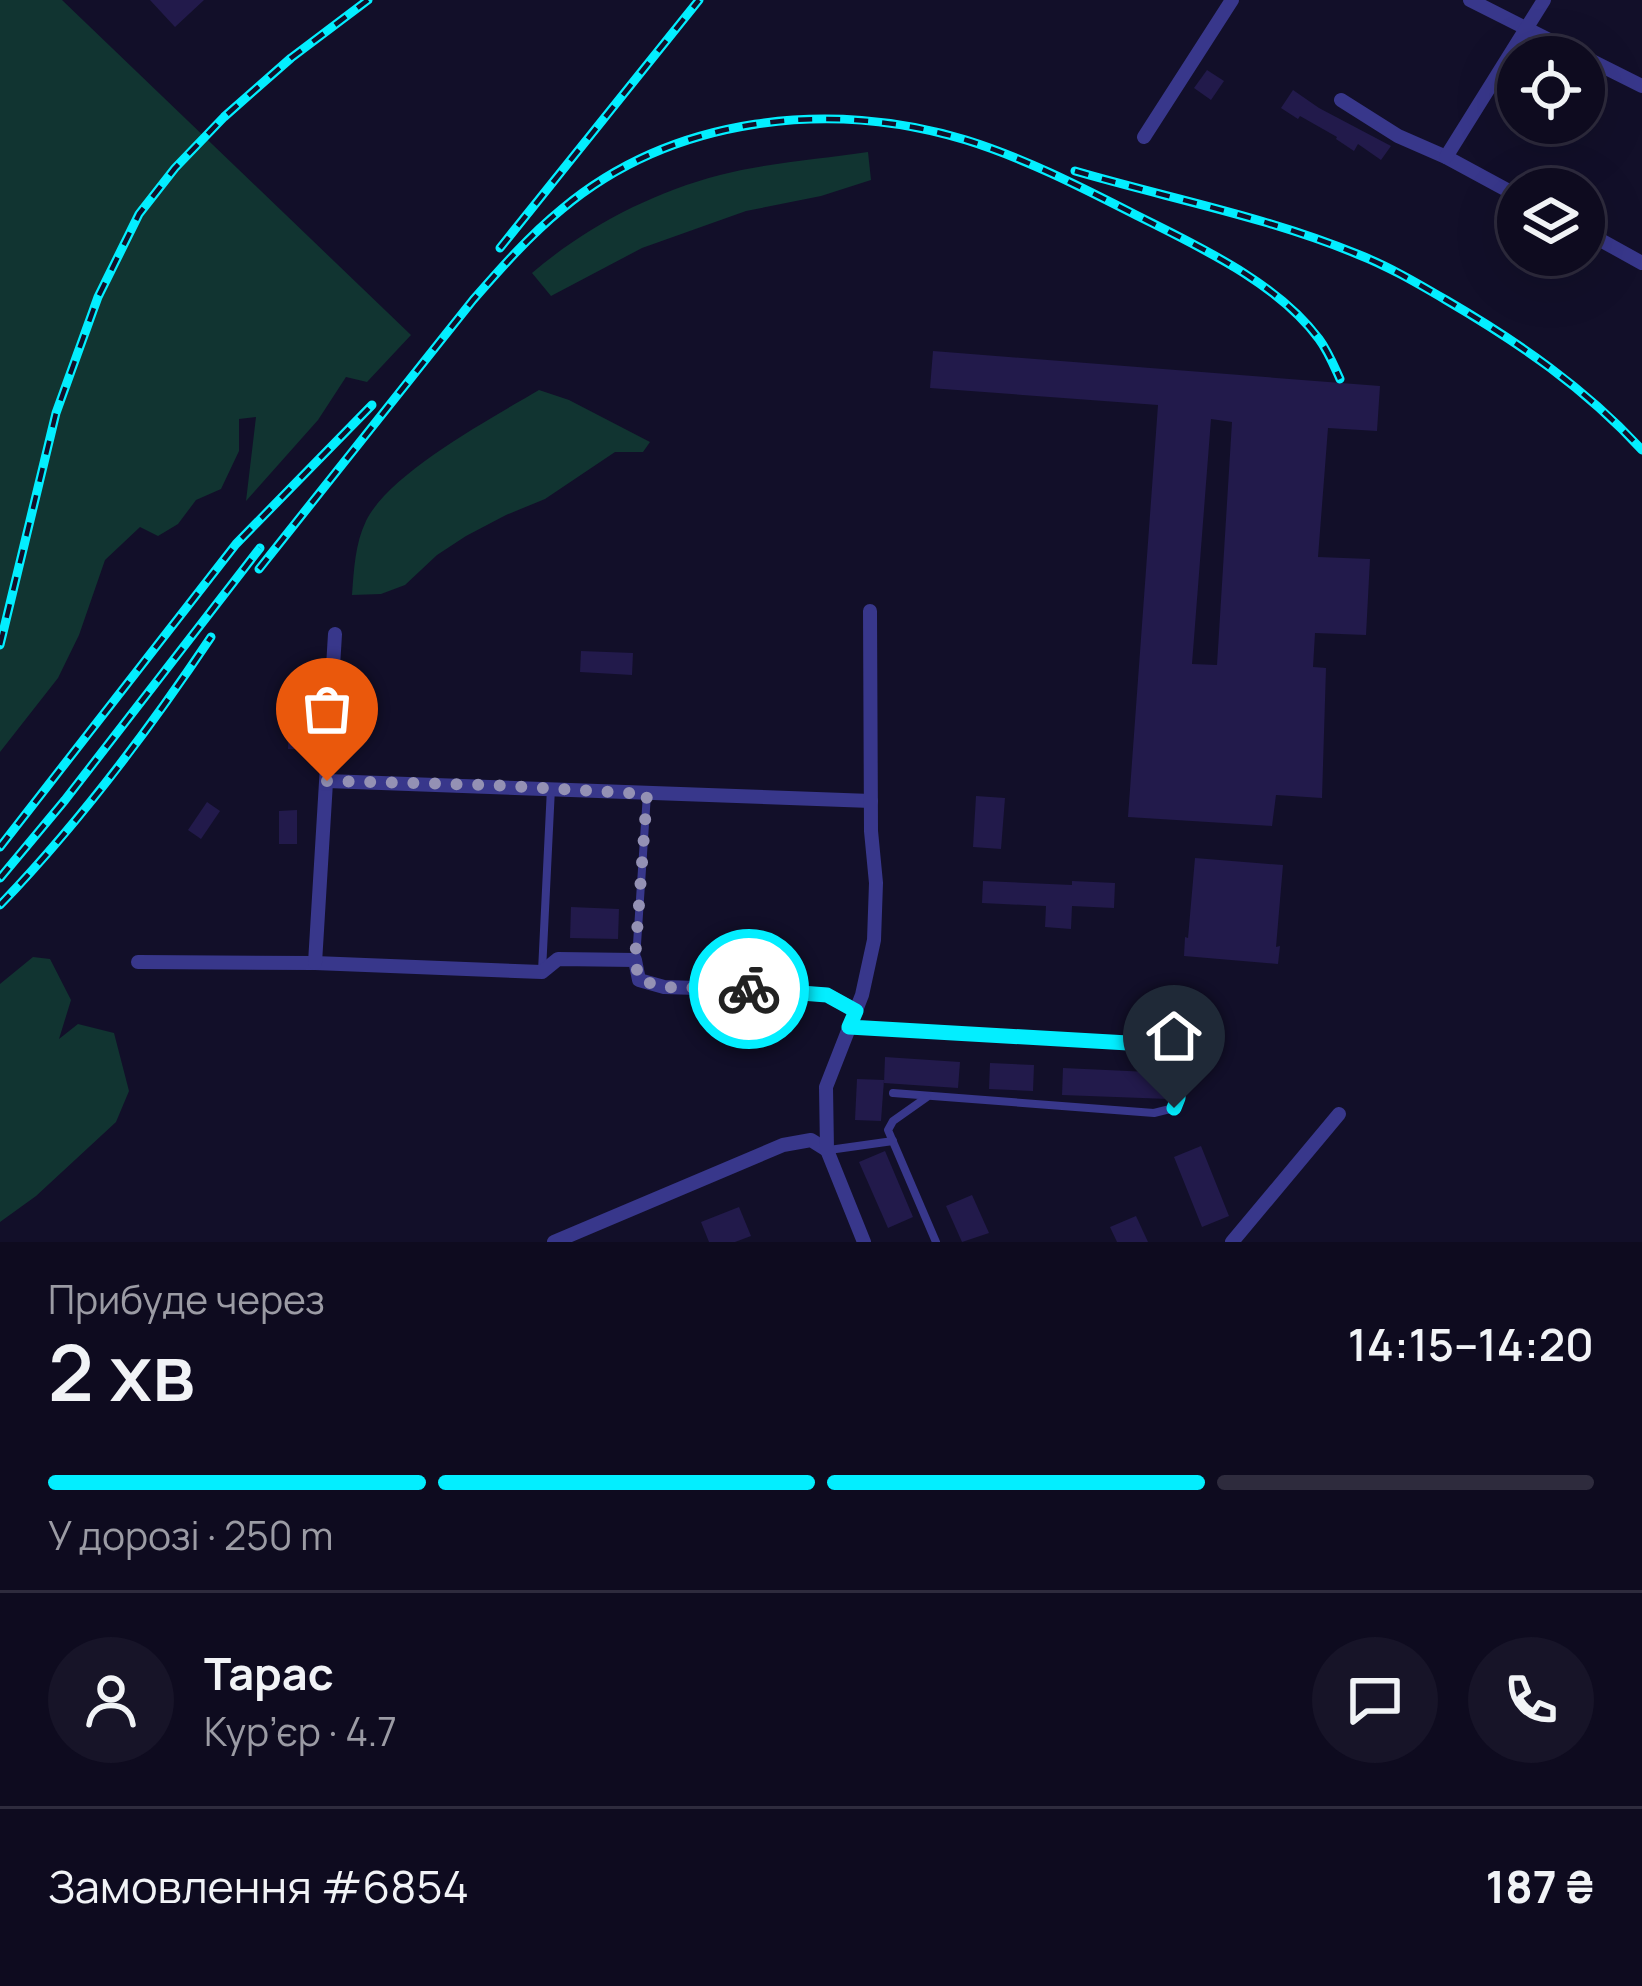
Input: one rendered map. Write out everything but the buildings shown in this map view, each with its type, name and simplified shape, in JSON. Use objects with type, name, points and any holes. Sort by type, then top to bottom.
[{"type":"street","points":[[1144,136],[1232,0]]},
{"type":"street","points":[[1470,0],[1541,36]]},
{"type":"street","points":[[1446,157],[1544,0]]},
{"type":"street","points":[[1605,68],[1642,86]]},
{"type":"street","points":[[1341,100],[1398,136],[1497,185]]},
{"type":"street","points":[[1605,243],[1642,263]]},
{"type":"street","points":[[864,1242],[827,1150],[826,1087],[856,1011],[874,940],[870,611]]},
{"type":"street","points":[[315,963],[335,634]]},
{"type":"street","points":[[327,781],[871,801]]},
{"type":"street","points":[[138,962],[315,963],[542,973],[558,959],[635,960],[639,980],[664,987],[827,995],[856,1011]]},
{"type":"street","points":[[1232,1242],[1339,1114]]},
{"type":"street","points":[[554,1242],[783,1145],[811,1140],[827,1150]]},
{"type":"lane","points":[[542,973],[551,788]]},
{"type":"lane","points":[[635,960],[647,794]]},
{"type":"lane","points":[[849,1027],[1180,1046],[1178,1098],[1174,1108],[1154,1113],[893,1093]]},
{"type":"lane","points":[[929,1096],[893,1121],[889,1130],[936,1242]]},
{"type":"lane","points":[[827,1150],[893,1141]]},
{"type":"green space","points":[[0,0],[62,0],[411,335],[367,382],[346,377],[318,420],[246,501],[256,417],[239,419],[239,451],[221,489],[196,500],[178,524],[158,536],[140,527],[105,560],[58,678],[0,752]]},
{"type":"green space","points":[[868,152],[871,180],[746,211],[642,248],[551,296],[532,273],[597,227],[669,191],[738,171]]},
{"type":"green space","points":[[539,390],[569,400],[650,442],[643,452],[615,452],[545,499],[466,536],[405,585],[381,594],[352,595],[359,539],[378,502],[419,465]]},
{"type":"green space","points":[[33,957],[50,959],[71,1000],[59,1039],[78,1024],[114,1033],[129,1091],[116,1122],[36,1196],[0,1222],[0,984]]},
{"type":"railway","points":[[0,645],[56,413],[98,297],[139,214],[224,117],[368,0]]},
{"type":"railway","points":[[500,248],[699,0]]},
{"type":"railway","points":[[259,569],[473,300],[550,219],[606,178],[653,153],[703,135],[755,124],[862,120],[914,127],[1030,164],[1182,238],[1258,282],[1319,339],[1340,379]]},
{"type":"railway","points":[[1075,171],[1288,229],[1391,269],[1550,368],[1642,450]]},
{"type":"railway","points":[[0,847],[236,544],[372,405]]},
{"type":"railway","points":[[0,878],[260,548]]},
{"type":"railway","points":[[0,905],[112,776],[211,637]]},
{"type":"way so far","points":[[327,781],[647,794],[635,960],[639,980],[664,987],[749,989]]},
{"type":"route","points":[[749,989],[827,995],[856,1011],[849,1027],[1180,1046],[1174,1108]]}]
